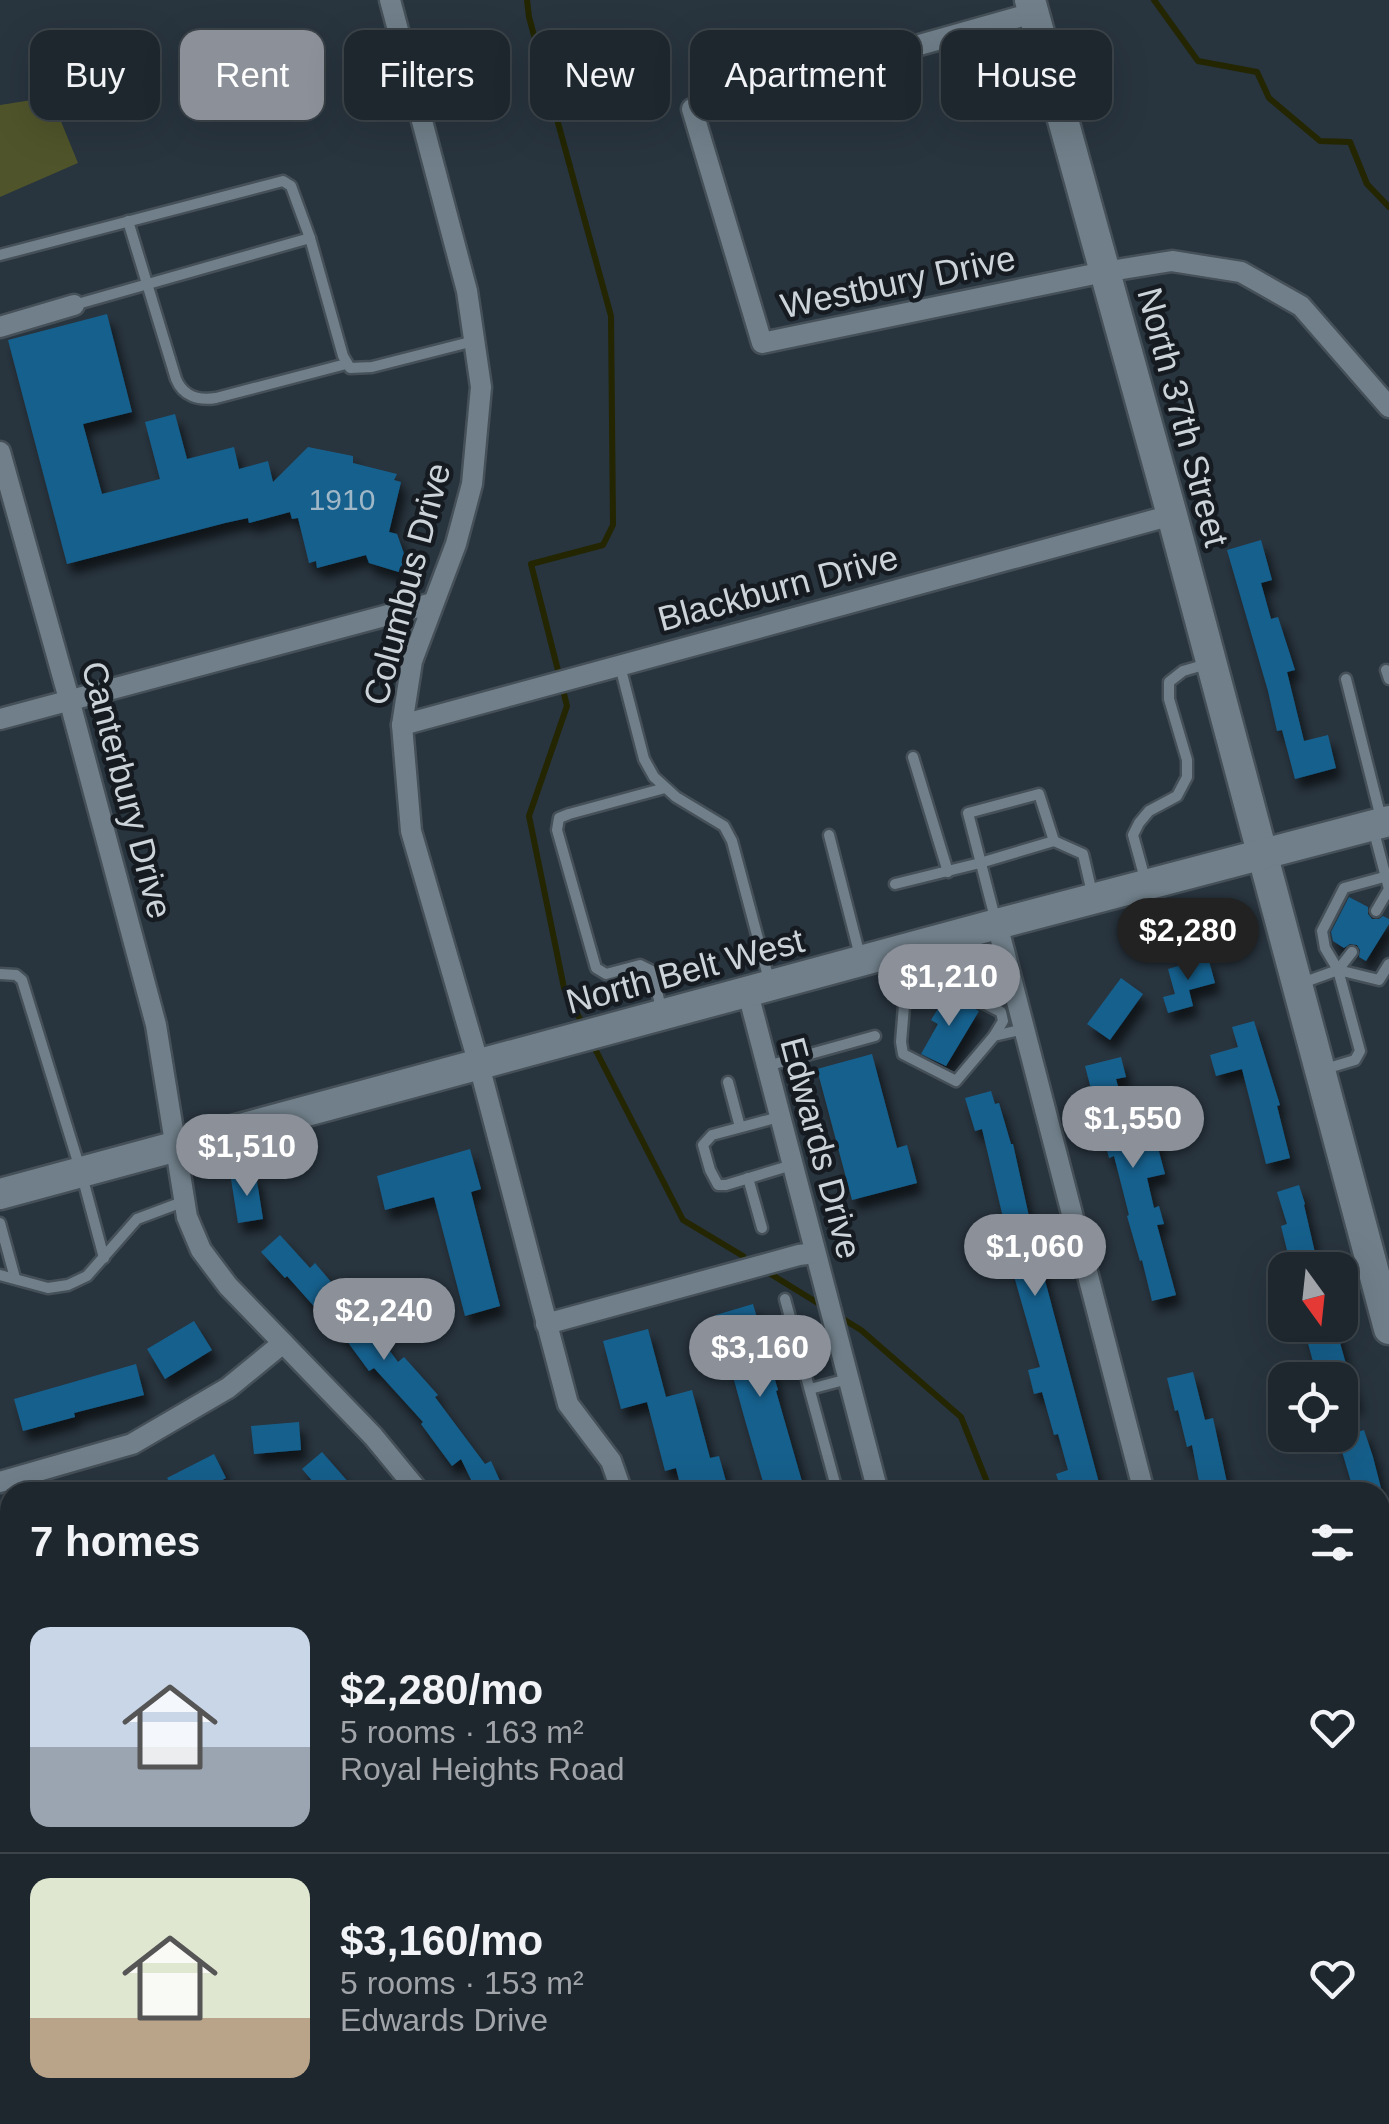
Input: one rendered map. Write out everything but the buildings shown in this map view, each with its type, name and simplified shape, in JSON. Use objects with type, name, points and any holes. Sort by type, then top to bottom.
[{"type":"main road","name":"North 37th Street","points":[[1032,7],[1389,1329]]},
{"type":"main road","name":"North Belt West","points":[[0,1194],[1381,823]]},
{"type":"street","name":"Columbus Drive","points":[[390,0],[467,291],[481,386],[472,484],[456,544],[412,661],[402,725],[411,831],[479,1066],[568,1404],[611,1461],[618,1482]]},
{"type":"street","name":"Westbury Drive","points":[[1032,7],[692,109],[762,344],[1104,272]]},
{"type":"street","points":[[1104,272],[1172,261],[1242,272],[1301,306],[1389,407]]},
{"type":"street","points":[[0,326],[74,306]]},
{"type":"street","name":"Canterbury Drive","points":[[0,452],[156,1025],[187,1217],[200,1250],[228,1286],[373,1436],[411,1482]]},
{"type":"street","name":"Blackburn Drive","points":[[402,725],[1172,515]]},
{"type":"street","points":[[0,719],[433,603]]},
{"type":"street","points":[[997,924],[1141,1482]]},
{"type":"street","name":"Edwards Drive","points":[[759,990],[766,1066],[875,1482]]},
{"type":"street","points":[[546,1324],[815,1253]]},
{"type":"street","points":[[0,1482],[132,1444],[228,1388],[283,1344]]},
{"type":"lane","points":[[0,255],[283,182],[291,186],[310,238],[350,368],[372,367],[474,341]]},
{"type":"lane","points":[[128,221],[176,379],[190,396],[216,398],[346,364]]},
{"type":"lane","points":[[74,306],[310,238]]},
{"type":"lane","points":[[1146,885],[1133,834],[1150,811],[1177,796],[1186,777],[1188,760],[1168,699],[1170,682],[1182,671],[1210,663]]},
{"type":"lane","points":[[620,665],[644,759],[654,778],[676,797],[724,826],[732,841],[759,990]]},
{"type":"lane","points":[[1346,679],[1381,823],[1384,877],[1389,889],[1376,912]]},
{"type":"lane","points":[[913,757],[948,872]]},
{"type":"lane","points":[[663,1016],[652,971],[640,965],[606,974],[596,968],[558,830],[559,818],[569,814],[665,788]]},
{"type":"lane","points":[[997,924],[968,814],[1039,794],[1054,841]]},
{"type":"lane","points":[[829,835],[876,958],[905,994],[903,1054],[956,1082],[1004,1021],[1001,1012],[944,983],[905,994]]},
{"type":"lane","points":[[895,884],[1054,841],[1083,854],[1094,899]]},
{"type":"lane","points":[[1319,1070],[1355,1060],[1360,1051],[1338,970],[1325,948],[1322,931],[1344,888],[1384,877]]},
{"type":"lane","points":[[1296,985],[1338,970],[1352,952]]},
{"type":"lane","points":[[1338,970],[1378,980],[1389,964]]},
{"type":"lane","points":[[0,974],[16,975],[22,980],[104,1258]]},
{"type":"lane","points":[[994,1036],[1024,1029]]},
{"type":"lane","points":[[766,1066],[874,1036]]},
{"type":"lane","points":[[728,1082],[740,1127]]},
{"type":"lane","points":[[779,1116],[712,1135],[703,1146],[718,1184],[792,1165]]},
{"type":"lane","points":[[748,1178],[762,1228]]},
{"type":"lane","points":[[0,1275],[48,1288],[68,1285],[87,1276],[137,1219],[185,1200]]},
{"type":"lane","points":[[0,1223],[15,1278]]},
{"type":"lane","points":[[786,1299],[836,1482]]},
{"type":"lane","points":[[810,1389],[848,1379]]},
{"type":"green space","points":[[30,100],[30,120],[60,120],[78,163],[0,197],[0,105]]},
{"type":"waterway","points":[[527,0],[611,316],[613,525],[603,545],[531,564],[567,706],[529,816],[564,988],[584,1027]]},
{"type":"waterway","points":[[1154,0],[1198,61],[1257,72],[1269,98],[1320,141],[1350,142],[1367,184],[1389,207]]},
{"type":"waterway","points":[[592,1043],[683,1220],[743,1256]]},
{"type":"waterway","points":[[764,1270],[821,1305]]},
{"type":"waterway","points":[[843,1319],[861,1330],[961,1417],[987,1482]]}]
